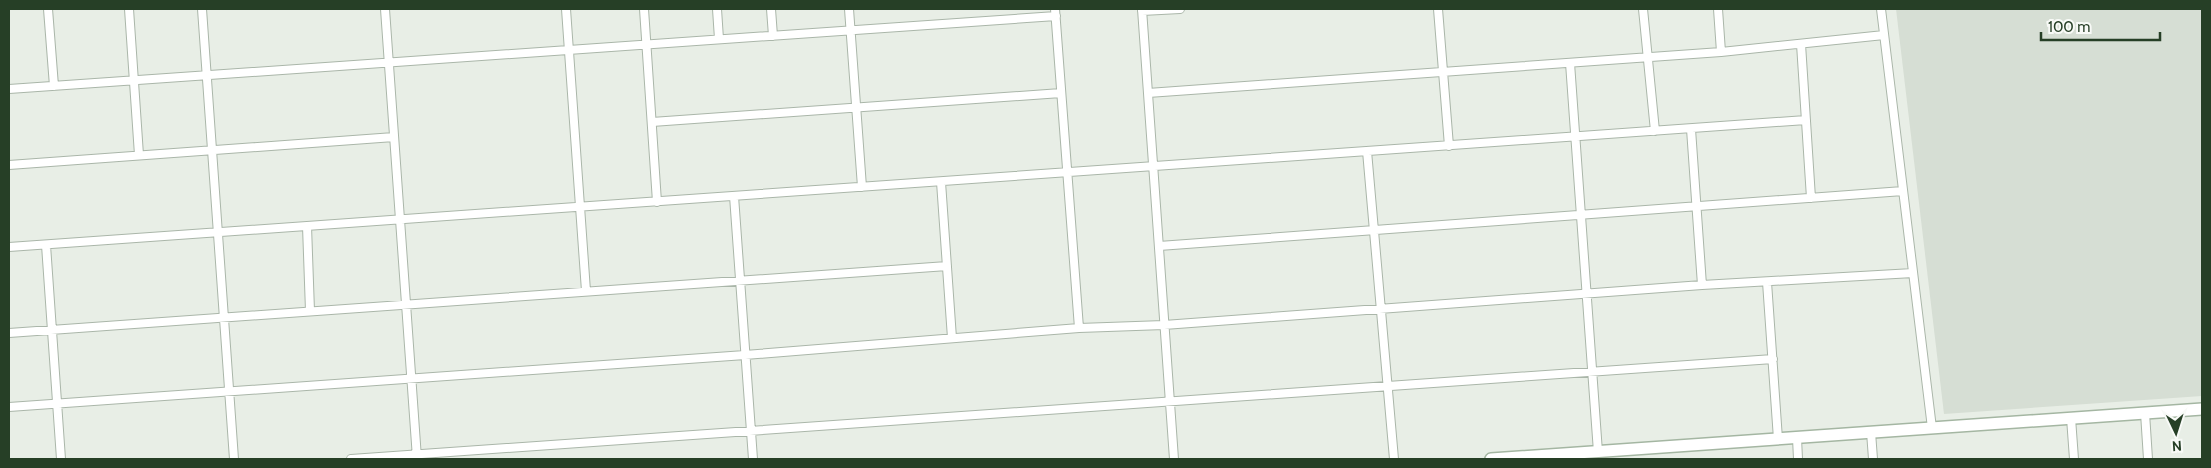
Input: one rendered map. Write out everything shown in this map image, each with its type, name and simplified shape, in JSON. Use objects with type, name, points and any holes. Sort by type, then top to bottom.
[{"type":"street","points":[[48,9],[54,86]]},
{"type":"street","points":[[129,9],[139,155]]},
{"type":"street","points":[[202,9],[234,459]]},
{"type":"street","points":[[385,9],[417,457]]},
{"type":"street","points":[[566,9],[586,291]]},
{"type":"street","points":[[644,9],[657,202]]},
{"type":"street","points":[[717,9],[719,39]]},
{"type":"street","points":[[771,9],[773,36]]},
{"type":"street","points":[[849,9],[862,187]]},
{"type":"street","points":[[1174,459],[1142,10],[1180,9]]},
{"type":"street","points":[[1438,9],[1449,146]]},
{"type":"street","points":[[1644,9],[1655,131]]},
{"type":"street","points":[[1718,9],[1721,52]]},
{"type":"street","points":[[1881,9],[1932,428]]},
{"type":"street","points":[[9,90],[773,36],[1056,12],[1079,328]]},
{"type":"street","points":[[1148,93],[1647,58],[1884,36]]},
{"type":"street","points":[[1800,44],[1811,198]]},
{"type":"street","points":[[1570,63],[1592,372],[1595,454]]},
{"type":"street","points":[[652,122],[1061,93]]},
{"type":"street","points":[[9,247],[1806,120]]},
{"type":"street","points":[[1691,129],[1702,285]]},
{"type":"street","points":[[9,164],[394,137]]},
{"type":"street","points":[[1367,152],[1394,459]]},
{"type":"street","points":[[941,182],[952,338]]},
{"type":"street","points":[[1158,246],[1696,208],[1903,191]]},
{"type":"street","points":[[734,196],[753,459]]},
{"type":"street","points":[[307,226],[310,311]]},
{"type":"street","points":[[46,245],[61,459]]},
{"type":"street","points":[[9,332],[947,266]]},
{"type":"street","points":[[9,407],[745,355],[1079,328],[1164,325],[1702,285],[1913,274]]},
{"type":"street","points":[[1767,282],[1778,439]]},
{"type":"street","points":[[351,459],[417,457],[751,431],[1773,359]]},
{"type":"street","points":[[1491,459],[1595,454],[1871,432],[2202,409]]},
{"type":"street","points":[[2145,413],[2148,459]]},
{"type":"street","points":[[2071,418],[2074,459]]},
{"type":"street","points":[[1871,432],[1873,459]]},
{"type":"street","points":[[1797,438],[1798,459]]},
{"type":"shaded area","points":[[1896,9],[2202,9],[2202,396],[1944,414]]}]
